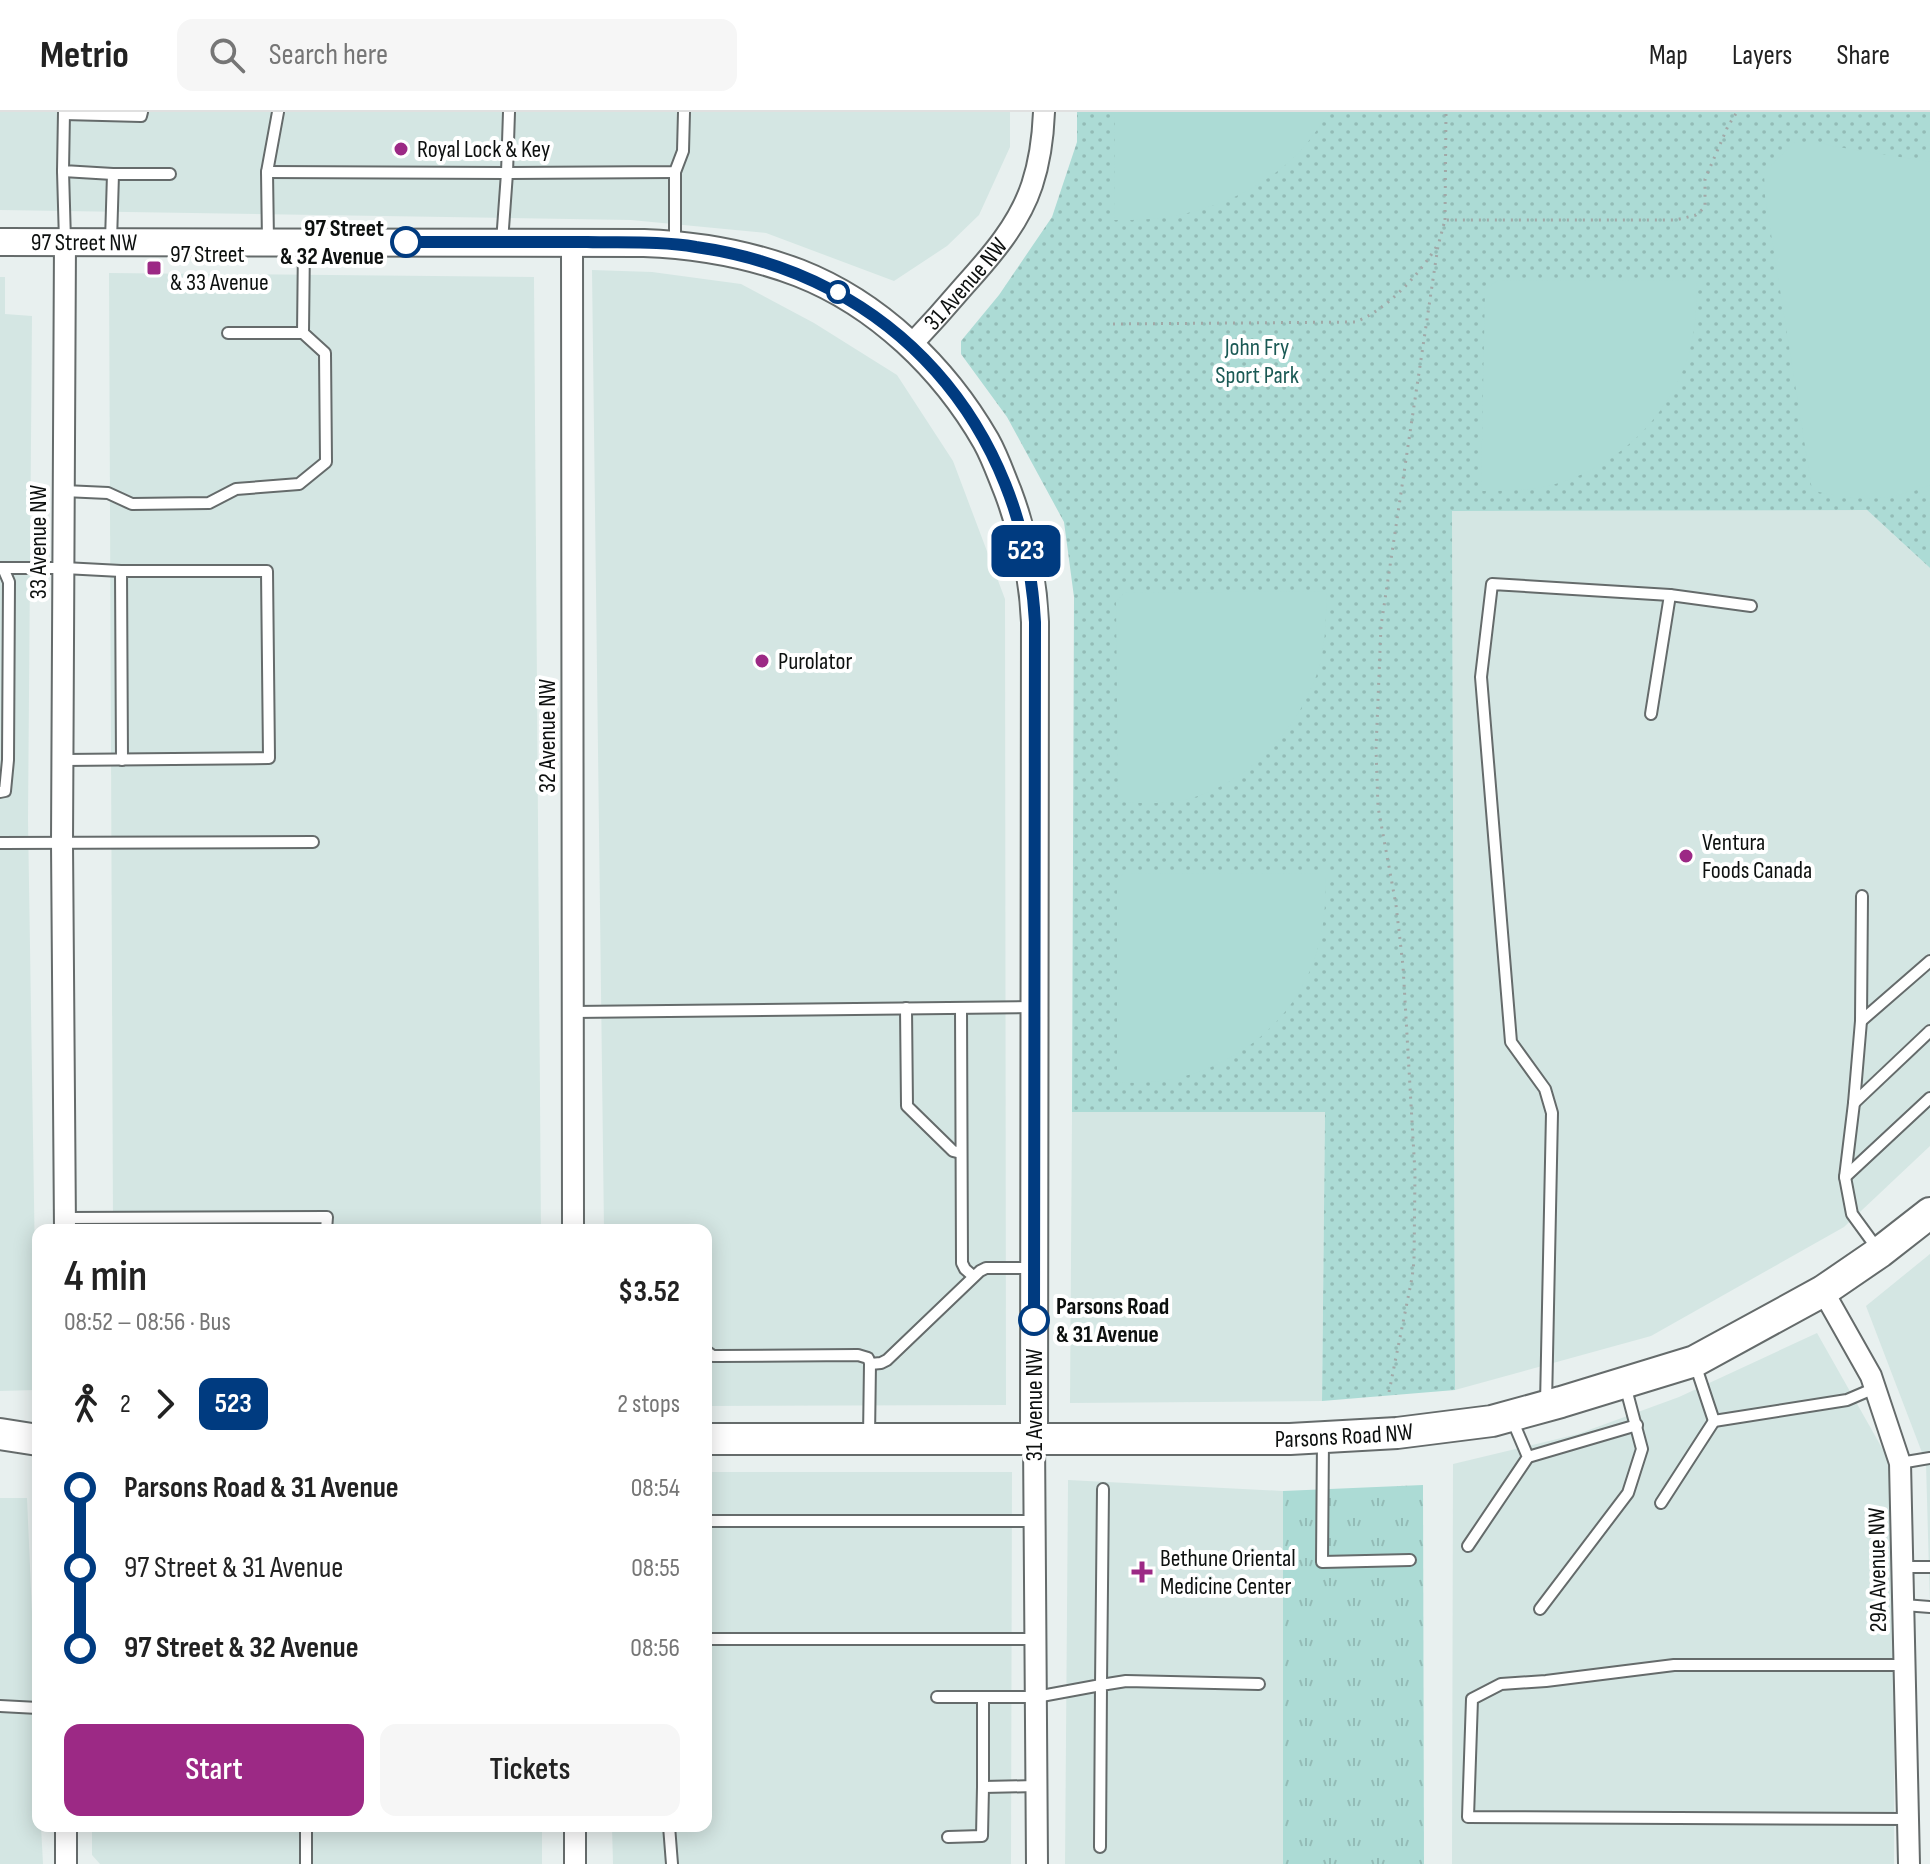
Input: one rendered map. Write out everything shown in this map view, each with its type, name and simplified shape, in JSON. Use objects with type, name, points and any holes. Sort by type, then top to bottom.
[{"type":"main road","name":"Parsons Road NW","points":[[712,1439],[1323,1438],[1428,1430],[1492,1421],[1695,1361],[1823,1291],[1930,1213]]},
{"type":"main road","points":[[0,1434],[32,1440]]},
{"type":"main road","points":[[0,1448],[32,1442]]},
{"type":"street","name":"31 Avenue NW","points":[[1037,1864],[1033,588],[1028,557],[1010,499],[987,442],[932,367],[911,345],[979,269],[1016,221],[1035,175],[1044,112]]},
{"type":"street","name":"33 Avenue NW","points":[[65,241],[62,843],[65,1224]]},
{"type":"street","name":"97 Street NW","points":[[0,242],[675,244],[735,254],[802,274],[855,303],[911,345]]},
{"type":"street","name":"32 Avenue NW","points":[[572,242],[573,1224]]},
{"type":"street","name":"29A Avenue NW","points":[[1823,1291],[1862,1358],[1900,1463],[1909,1864]]},
{"type":"street","points":[[66,1832],[66,1864]]},
{"type":"street","points":[[575,1832],[575,1864]]},
{"type":"lane","points":[[65,241],[64,113],[141,116],[142,112]]},
{"type":"lane","points":[[268,241],[267,172],[278,112]]},
{"type":"lane","points":[[502,242],[509,112]]},
{"type":"lane","points":[[675,244],[675,172],[683,151],[684,112]]},
{"type":"lane","points":[[63,171],[170,174]]},
{"type":"lane","points":[[267,172],[675,172]]},
{"type":"lane","points":[[111,241],[113,174]]},
{"type":"lane","points":[[303,333],[304,241]]},
{"type":"lane","points":[[64,491],[108,493],[132,504],[209,503],[236,489],[299,484],[326,462],[325,353],[303,333],[228,333]]},
{"type":"lane","points":[[0,792],[5,791],[8,760],[4,628],[9,582],[1,568],[267,571],[269,758],[63,760]]},
{"type":"lane","points":[[121,571],[122,760]]},
{"type":"lane","points":[[1546,1406],[1552,1113],[1545,1089],[1511,1042],[1481,677],[1492,584],[1670,595],[1751,606]]},
{"type":"lane","points":[[1651,714],[1670,595]]},
{"type":"lane","points":[[0,843],[313,842]]},
{"type":"lane","points":[[1862,896],[1861,1021],[1845,1177],[1852,1214],[1880,1252]]},
{"type":"lane","points":[[1861,1021],[1930,961]]},
{"type":"lane","points":[[573,1012],[1035,1007]]},
{"type":"lane","points":[[906,1008],[907,1106],[953,1151],[961,1153]]},
{"type":"lane","points":[[961,1008],[962,1263],[973,1276]]},
{"type":"lane","points":[[1854,1103],[1930,1031]]},
{"type":"lane","points":[[1845,1177],[1930,1098]]},
{"type":"lane","points":[[65,1224],[327,1217],[326,1224]]},
{"type":"lane","points":[[870,1364],[887,1360],[973,1276],[986,1268],[1034,1268]]},
{"type":"lane","points":[[712,1355],[858,1355],[868,1358],[869,1439]]},
{"type":"lane","points":[[1695,1361],[1714,1421]]},
{"type":"lane","points":[[1540,1609],[1628,1493],[1642,1449],[1625,1383]]},
{"type":"lane","points":[[1661,1503],[1714,1421],[1847,1400],[1875,1388]]},
{"type":"lane","points":[[1510,1416],[1528,1457]]},
{"type":"lane","points":[[1468,1546],[1528,1457],[1637,1425]]},
{"type":"lane","points":[[1323,1438],[1322,1562],[1410,1560]]},
{"type":"lane","points":[[1900,1463],[1930,1458]]},
{"type":"lane","points":[[1100,1847],[1103,1489]]},
{"type":"lane","points":[[712,1521],[1035,1521]]},
{"type":"lane","points":[[1903,1567],[1930,1567]]},
{"type":"lane","points":[[1904,1605],[1930,1607]]},
{"type":"lane","points":[[712,1639],[1035,1639]]},
{"type":"lane","points":[[1905,1665],[1674,1665],[1501,1684],[1472,1699],[1468,1817],[1908,1819]]},
{"type":"lane","points":[[937,1697],[1036,1697],[1126,1681],[1259,1684]]},
{"type":"lane","points":[[948,1837],[982,1836],[983,1697]]},
{"type":"lane","points":[[0,1706],[32,1708]]},
{"type":"lane","points":[[983,1787],[1036,1786]]},
{"type":"lane","points":[[306,1832],[306,1864]]},
{"type":"lane","points":[[669,1832],[672,1864]]},
{"type":"path","points":[[1389,1392],[1412,1278],[1415,1173],[1403,966],[1396,905],[1378,807],[1376,749],[1381,626],[1445,220],[1446,112]]},
{"type":"path","points":[[1445,220],[1676,220],[1696,215],[1705,207],[1705,179],[1737,112]]},
{"type":"path","points":[[1113,324],[1355,322],[1374,312],[1413,278],[1440,241]]},
{"type":"shaded area","points":[[0,112],[1010,112],[1010,147],[979,215],[947,246],[894,281],[766,233],[631,220],[0,210]]},
{"type":"shaded area","points":[[592,270],[652,272],[741,284],[814,323],[897,375],[953,461],[1005,599],[1006,1405],[712,1406],[712,1224],[604,1224]]},
{"type":"shaded area","points":[[109,273],[534,277],[541,1224],[113,1224]]},
{"type":"shaded area","points":[[0,277],[5,277],[5,314],[32,316],[28,820],[34,1224],[32,1390],[0,1391]]},
{"type":"shaded area","points":[[1452,510],[1867,510],[1930,568],[1930,1146],[1844,1227],[1651,1336],[1455,1390]]},
{"type":"shaded area","points":[[1072,1112],[1325,1112],[1322,1401],[1070,1403]]},
{"type":"shaded area","points":[[1930,1254],[1930,1607],[1926,1463],[1866,1306]]},
{"type":"shaded area","points":[[1817,1333],[1895,1471],[1894,1864],[1452,1864],[1453,1464],[1578,1434],[1679,1397]]},
{"type":"shaded area","points":[[712,1472],[1012,1472],[1011,1864],[613,1864],[612,1832],[712,1832]]},
{"type":"shaded area","points":[[1068,1480],[1283,1491],[1283,1864],[1065,1864]]},
{"type":"shaded area","points":[[0,1498],[27,1498],[32,1613],[32,1832],[41,1832],[43,1864],[0,1864]]},
{"type":"shaded area","points":[[92,1832],[542,1832],[542,1864],[100,1864],[92,1855]]},
{"type":"green space","name":"John Fry Sport Park","points":[[1077,112],[1930,112],[1930,568],[1867,510],[1452,511],[1455,1390],[1322,1401],[1325,1112],[1072,1112],[1074,597],[1064,522],[1007,417],[961,354],[961,341],[999,295],[1052,217],[1077,142]]},
{"type":"green space","points":[[1115,112],[1329,112],[1296,155],[1244,193],[1208,208],[1170,217],[1114,220]]},
{"type":"green space","points":[[1795,142],[1818,142],[1930,162],[1930,485],[1915,491],[1886,497],[1857,498],[1812,490],[1765,196],[1764,172]]},
{"type":"green space","points":[[1498,280],[1696,281],[1695,322],[1686,363],[1660,411],[1643,432],[1622,450],[1575,477],[1548,486],[1481,491],[1485,290]]},
{"type":"green space","points":[[1327,591],[1320,664],[1301,708],[1272,747],[1235,778],[1192,798],[1165,803],[1118,802],[1116,602],[1124,593]]},
{"type":"green space","points":[[1326,873],[1322,931],[1309,973],[1292,1002],[1271,1027],[1245,1048],[1216,1065],[1185,1076],[1151,1082],[1117,1082],[1117,881],[1123,874]]},
{"type":"green space","points":[[1423,1485],[1424,1864],[1283,1864],[1283,1491]]},
{"type":"bus line","name":"523","points":[[406,242],[675,244],[735,254],[782,267],[838,292],[911,345],[932,367],[987,442],[1020,527],[1028,557],[1035,622],[1034,1320]]},
{"type":"place","name":"Royal Lock & Key","points":[[401,149]]},
{"type":"place","name":"97 Street & 32 Avenue","points":[[406,242]]},
{"type":"place","name":"97 Street & 33 Avenue","points":[[154,268]]},
{"type":"place","name":"Purolator","points":[[762,661]]},
{"type":"place","name":"Ventura Foods Canada","points":[[1686,856]]},
{"type":"place","name":"Parsons Road & 31 Avenue","points":[[1034,1320]]},
{"type":"place","name":"Bethune Oriental Medicine Center","points":[[1142,1572]]}]
